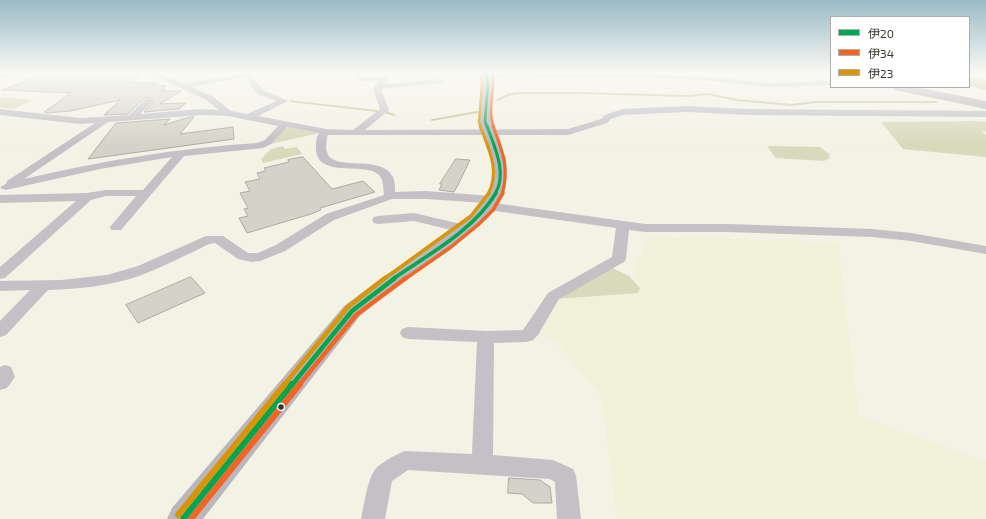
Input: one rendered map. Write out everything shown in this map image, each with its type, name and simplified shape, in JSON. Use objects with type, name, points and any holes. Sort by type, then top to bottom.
[{"type":"main road","points":[[948,97],[986,105]]},
{"type":"street","points":[[208,97],[228,113]]},
{"type":"street","points":[[248,117],[284,101],[274,97]]},
{"type":"street","points":[[355,133],[385,110],[381,97]]},
{"type":"street","points":[[189,518],[352,311],[390,281],[464,229],[475,220],[490,203],[499,185],[500,165],[487,131],[484,117],[485,97]]},
{"type":"street","points":[[131,118],[149,101]]},
{"type":"street","points":[[0,112],[72,120],[105,120],[195,112],[228,113],[326,132],[355,133],[487,131],[568,132],[604,121],[608,117],[622,112],[687,109],[749,112],[986,114]]},
{"type":"street","points":[[3,190],[17,178],[105,120]]},
{"type":"street","points":[[3,190],[99,166],[182,152],[259,146],[268,142],[285,124]]},
{"type":"street","points":[[326,132],[322,136],[322,152],[324,158],[335,164],[363,166],[377,169],[384,173],[388,178],[390,196]]},
{"type":"street","points":[[116,227],[182,152]]},
{"type":"street","points":[[0,199],[87,197],[106,193],[146,192]]},
{"type":"street","points":[[0,286],[94,281],[121,277],[206,240],[214,239],[218,240],[245,258],[254,259],[266,256],[319,222],[333,216],[383,200],[390,196],[426,194],[490,203],[623,226],[645,228],[728,228],[872,233],[911,237],[986,250]]},
{"type":"street","points":[[0,275],[87,197]]},
{"type":"street","points":[[385,218],[414,217],[464,229]]},
{"type":"street","points":[[408,333],[486,337],[527,336],[532,331],[553,296],[619,259],[623,226]]},
{"type":"street","points":[[0,331],[45,284]]},
{"type":"street","points":[[482,464],[486,337]]},
{"type":"street","points":[[373,519],[382,476],[405,460],[553,470],[565,476],[569,519]]},
{"type":"shaded area","points":[[0,97],[32,100],[14,109],[0,107]]},
{"type":"shaded area","points":[[881,122],[986,122],[986,131],[982,132],[986,135],[986,157],[903,149]]},
{"type":"shaded area","points":[[291,127],[320,133],[270,144],[285,128]]},
{"type":"shaded area","points":[[283,146],[285,149],[297,147],[302,154],[263,163],[261,159],[271,149]]},
{"type":"shaded area","points":[[767,146],[820,147],[829,154],[830,158],[824,161],[776,158]]},
{"type":"shaded area","points":[[646,239],[791,240],[838,244],[859,416],[986,462],[986,519],[617,519],[602,397],[556,342],[540,333],[560,299],[638,292],[640,288],[634,274]]},
{"type":"shaded area","points":[[610,267],[629,276],[640,288],[638,293],[556,299]]},
{"type":"building","points":[[65,97],[148,97],[145,98],[128,114],[104,115],[120,100],[71,111],[44,112]]},
{"type":"building","points":[[149,97],[171,97],[160,104],[186,103],[179,109],[144,112],[154,101]]},
{"type":"building","points":[[194,117],[180,134],[233,127],[234,139],[88,159],[116,123],[170,119],[164,125]]},
{"type":"building","points":[[303,157],[332,189],[363,181],[375,192],[320,208],[321,210],[311,214],[247,233],[239,218],[248,216],[244,209],[248,208],[240,193],[250,191],[245,182],[260,179],[257,173],[266,171],[264,168]]},
{"type":"building","points":[[456,159],[470,160],[458,185],[454,192],[439,190],[442,184],[440,184]]},
{"type":"building","points":[[191,277],[205,293],[138,323],[126,305]]},
{"type":"building","points":[[509,478],[540,480],[550,487],[552,503],[533,503],[522,494],[508,493]]},
{"type":"waterway","points":[[497,100],[503,97]]},
{"type":"waterway","points":[[724,97],[737,100],[791,105],[816,102],[936,102]]},
{"type":"waterway","points":[[290,101],[377,111]]},
{"type":"waterway","points":[[386,112],[394,115]]},
{"type":"waterway","points":[[432,120],[477,112]]},
{"type":"transit line","name":"伊23","points":[[178,515],[348,307],[387,276],[471,216],[483,202],[491,189],[494,172],[493,160],[479,122],[481,97]]},
{"type":"transit line","name":"伊20","points":[[183,519],[352,311],[390,281],[447,242],[475,220],[488,206],[497,191],[500,172],[499,159],[485,121],[487,97]]},
{"type":"transit line","name":"伊34","points":[[191,519],[356,315],[394,286],[451,247],[479,224],[493,210],[503,193],[506,172],[505,157],[491,120],[493,97]]}]
